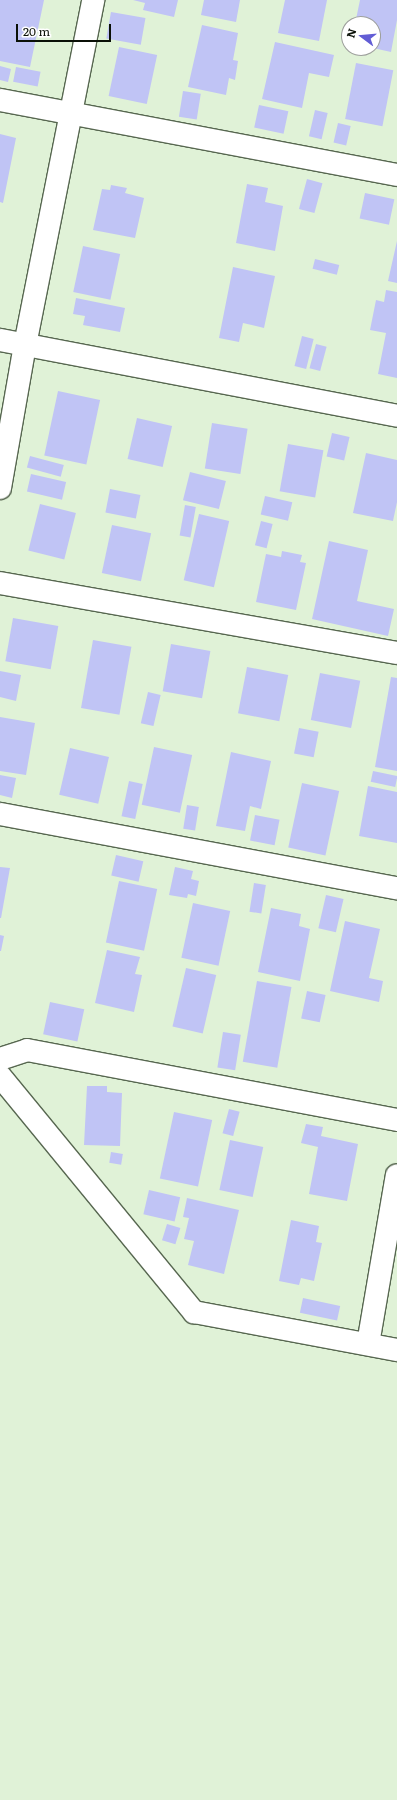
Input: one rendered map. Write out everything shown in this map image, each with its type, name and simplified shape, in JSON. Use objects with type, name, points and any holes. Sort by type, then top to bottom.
[{"type":"street","points":[[0,488],[25,345],[93,0]]},
{"type":"street","points":[[0,100],[397,175]]},
{"type":"street","points":[[0,340],[397,416]]},
{"type":"street","points":[[0,583],[397,653]]},
{"type":"street","points":[[0,814],[397,888]]},
{"type":"street","points":[[0,1059],[27,1050],[397,1120]]},
{"type":"street","points":[[0,1076],[194,1312],[397,1350]]},
{"type":"street","points":[[368,1344],[397,1175]]},
{"type":"building","points":[[0,0],[44,0],[30,67],[0,61]]},
{"type":"building","points":[[133,0],[178,0],[174,17],[143,10],[145,3]]},
{"type":"building","points":[[204,0],[240,0],[236,22],[201,15]]},
{"type":"building","points":[[285,0],[327,0],[319,41],[278,33]]},
{"type":"building","points":[[360,0],[397,0],[397,20],[391,52],[381,50],[381,16],[357,16]]},
{"type":"building","points":[[111,12],[145,18],[141,45],[106,39]]},
{"type":"building","points":[[202,25],[238,33],[233,60],[238,61],[235,80],[229,78],[226,95],[188,87]]},
{"type":"building","points":[[275,42],[334,55],[329,77],[309,73],[302,108],[262,99]]},
{"type":"building","points":[[119,47],[157,55],[147,104],[109,96]]},
{"type":"building","points":[[356,63],[393,70],[382,126],[345,119]]},
{"type":"building","points":[[0,66],[11,69],[8,82],[0,80]]},
{"type":"building","points":[[16,67],[41,72],[38,86],[13,82]]},
{"type":"building","points":[[183,91],[201,94],[197,119],[179,117]]},
{"type":"building","points":[[259,105],[288,111],[284,134],[254,127]]},
{"type":"building","points":[[315,110],[328,113],[322,139],[309,136]]},
{"type":"building","points":[[338,123],[351,126],[346,145],[334,142]]},
{"type":"building","points":[[0,134],[16,138],[3,203],[0,202]]},
{"type":"building","points":[[307,179],[322,183],[314,213],[299,209]]},
{"type":"building","points":[[247,184],[268,188],[265,202],[283,206],[275,251],[236,243]]},
{"type":"building","points":[[111,185],[127,188],[125,193],[144,198],[135,238],[93,230],[102,189],[110,190]]},
{"type":"building","points":[[365,193],[394,199],[389,225],[360,218]]},
{"type":"building","points":[[397,241],[397,283],[388,281]]},
{"type":"building","points":[[83,246],[120,254],[110,300],[73,292]]},
{"type":"building","points":[[315,259],[339,265],[337,275],[313,269]]},
{"type":"building","points":[[233,267],[275,276],[264,328],[243,323],[239,342],[219,338]]},
{"type":"building","points":[[386,290],[397,292],[397,378],[378,374],[386,333],[370,330],[376,300],[384,302]]},
{"type":"building","points":[[76,298],[125,308],[120,332],[83,325],[85,316],[73,314]]},
{"type":"building","points":[[302,336],[314,339],[306,369],[295,366]]},
{"type":"building","points":[[316,344],[327,347],[320,371],[310,368]]},
{"type":"building","points":[[58,391],[100,400],[86,464],[44,456]]},
{"type":"building","points":[[137,418],[172,426],[163,467],[128,459]]},
{"type":"building","points":[[212,423],[248,429],[240,474],[205,468]]},
{"type":"building","points":[[332,433],[350,437],[344,460],[327,456]]},
{"type":"building","points":[[288,444],[323,450],[315,498],[280,491]]},
{"type":"building","points":[[366,453],[397,460],[397,502],[393,521],[353,513]]},
{"type":"building","points":[[30,456],[64,465],[61,477],[27,468]]},
{"type":"building","points":[[190,472],[226,481],[219,509],[183,500]]},
{"type":"building","points":[[31,474],[66,482],[62,500],[27,492]]},
{"type":"building","points":[[110,489],[140,495],[136,518],[105,513]]},
{"type":"building","points":[[265,496],[292,502],[288,521],[261,515]]},
{"type":"building","points":[[40,504],[76,513],[64,560],[28,551]]},
{"type":"building","points":[[185,505],[196,507],[190,537],[180,536]]},
{"type":"building","points":[[199,514],[229,521],[214,587],[184,580]]},
{"type":"building","points":[[261,521],[273,524],[267,548],[255,545]]},
{"type":"building","points":[[112,525],[151,533],[141,581],[102,573]]},
{"type":"building","points":[[329,541],[368,550],[357,601],[394,609],[388,636],[312,619]]},
{"type":"building","points":[[282,551],[302,555],[300,562],[306,563],[296,610],[256,602],[266,554],[281,557]]},
{"type":"building","points":[[13,618],[58,626],[51,669],[5,661]]},
{"type":"building","points":[[93,640],[131,647],[119,715],[81,708]]},
{"type":"building","points":[[171,644],[210,651],[202,698],[163,691]]},
{"type":"building","points":[[247,667],[288,675],[279,721],[238,713]]},
{"type":"building","points":[[0,671],[21,675],[16,701],[0,697]]},
{"type":"building","points":[[320,673],[360,681],[351,728],[311,720]]},
{"type":"building","points":[[391,677],[397,678],[397,771],[375,767]]},
{"type":"building","points":[[148,692],[161,695],[153,726],[141,723]]},
{"type":"building","points":[[0,717],[35,723],[26,775],[0,771]]},
{"type":"building","points":[[299,728],[319,732],[314,757],[294,754]]},
{"type":"building","points":[[154,747],[192,755],[180,813],[142,805]]},
{"type":"building","points":[[70,748],[109,757],[98,804],[59,795]]},
{"type":"building","points":[[231,752],[271,761],[261,809],[250,806],[245,831],[216,826]]},
{"type":"building","points":[[373,771],[397,776],[395,787],[371,782]]},
{"type":"building","points":[[0,775],[16,778],[12,798],[0,795]]},
{"type":"building","points":[[129,781],[143,784],[135,819],[122,816]]},
{"type":"building","points":[[302,783],[339,791],[325,855],[288,848]]},
{"type":"building","points":[[368,786],[397,792],[397,843],[359,836]]},
{"type":"building","points":[[187,805],[199,807],[195,831],[183,829]]},
{"type":"building","points":[[255,815],[280,820],[275,845],[250,841]]},
{"type":"building","points":[[116,855],[143,861],[139,882],[111,875]]},
{"type":"building","points":[[0,867],[10,868],[1,918],[0,918]]},
{"type":"building","points":[[175,867],[193,871],[191,879],[199,881],[196,896],[188,894],[187,898],[169,895]]},
{"type":"building","points":[[119,881],[157,889],[144,951],[106,943]]},
{"type":"building","points":[[254,883],[266,885],[261,914],[249,912]]},
{"type":"building","points":[[326,895],[344,899],[336,932],[318,928]]},
{"type":"building","points":[[193,903],[230,911],[219,966],[181,958]]},
{"type":"building","points":[[271,908],[301,914],[299,926],[310,929],[300,981],[258,972]]},
{"type":"building","points":[[345,921],[380,929],[369,978],[383,981],[379,1002],[330,991]]},
{"type":"building","points":[[0,935],[4,936],[1,951],[0,951]]},
{"type":"building","points":[[107,950],[140,957],[135,974],[142,975],[134,1012],[95,1003]]},
{"type":"building","points":[[186,968],[216,975],[203,1033],[173,1026]]},
{"type":"building","points":[[257,981],[291,987],[277,1068],[243,1062]]},
{"type":"building","points":[[307,991],[326,995],[320,1022],[301,1018]]},
{"type":"building","points":[[50,1002],[84,1009],[77,1042],[43,1034]]},
{"type":"building","points":[[223,1032],[241,1035],[235,1070],[217,1068]]},
{"type":"building","points":[[87,1086],[107,1086],[107,1092],[122,1093],[120,1146],[84,1145]]},
{"type":"building","points":[[229,1109],[240,1112],[233,1136],[223,1133]]},
{"type":"building","points":[[174,1112],[212,1120],[198,1187],[160,1179]]},
{"type":"building","points":[[306,1124],[323,1127],[321,1136],[358,1144],[347,1201],[309,1194],[318,1147],[301,1143]]},
{"type":"building","points":[[230,1140],[263,1147],[253,1197],[219,1190]]},
{"type":"building","points":[[111,1152],[123,1154],[121,1165],[109,1163]]},
{"type":"building","points":[[149,1190],[180,1197],[175,1222],[143,1214]]},
{"type":"building","points":[[187,1198],[239,1210],[224,1274],[188,1265],[194,1241],[184,1239],[189,1218],[183,1217]]},
{"type":"building","points":[[291,1220],[319,1226],[316,1242],[322,1243],[314,1281],[301,1278],[299,1285],[279,1281]]},
{"type":"building","points":[[167,1224],[180,1228],[175,1244],[162,1240]]},
{"type":"building","points":[[303,1298],[340,1306],[337,1321],[300,1313]]}]
